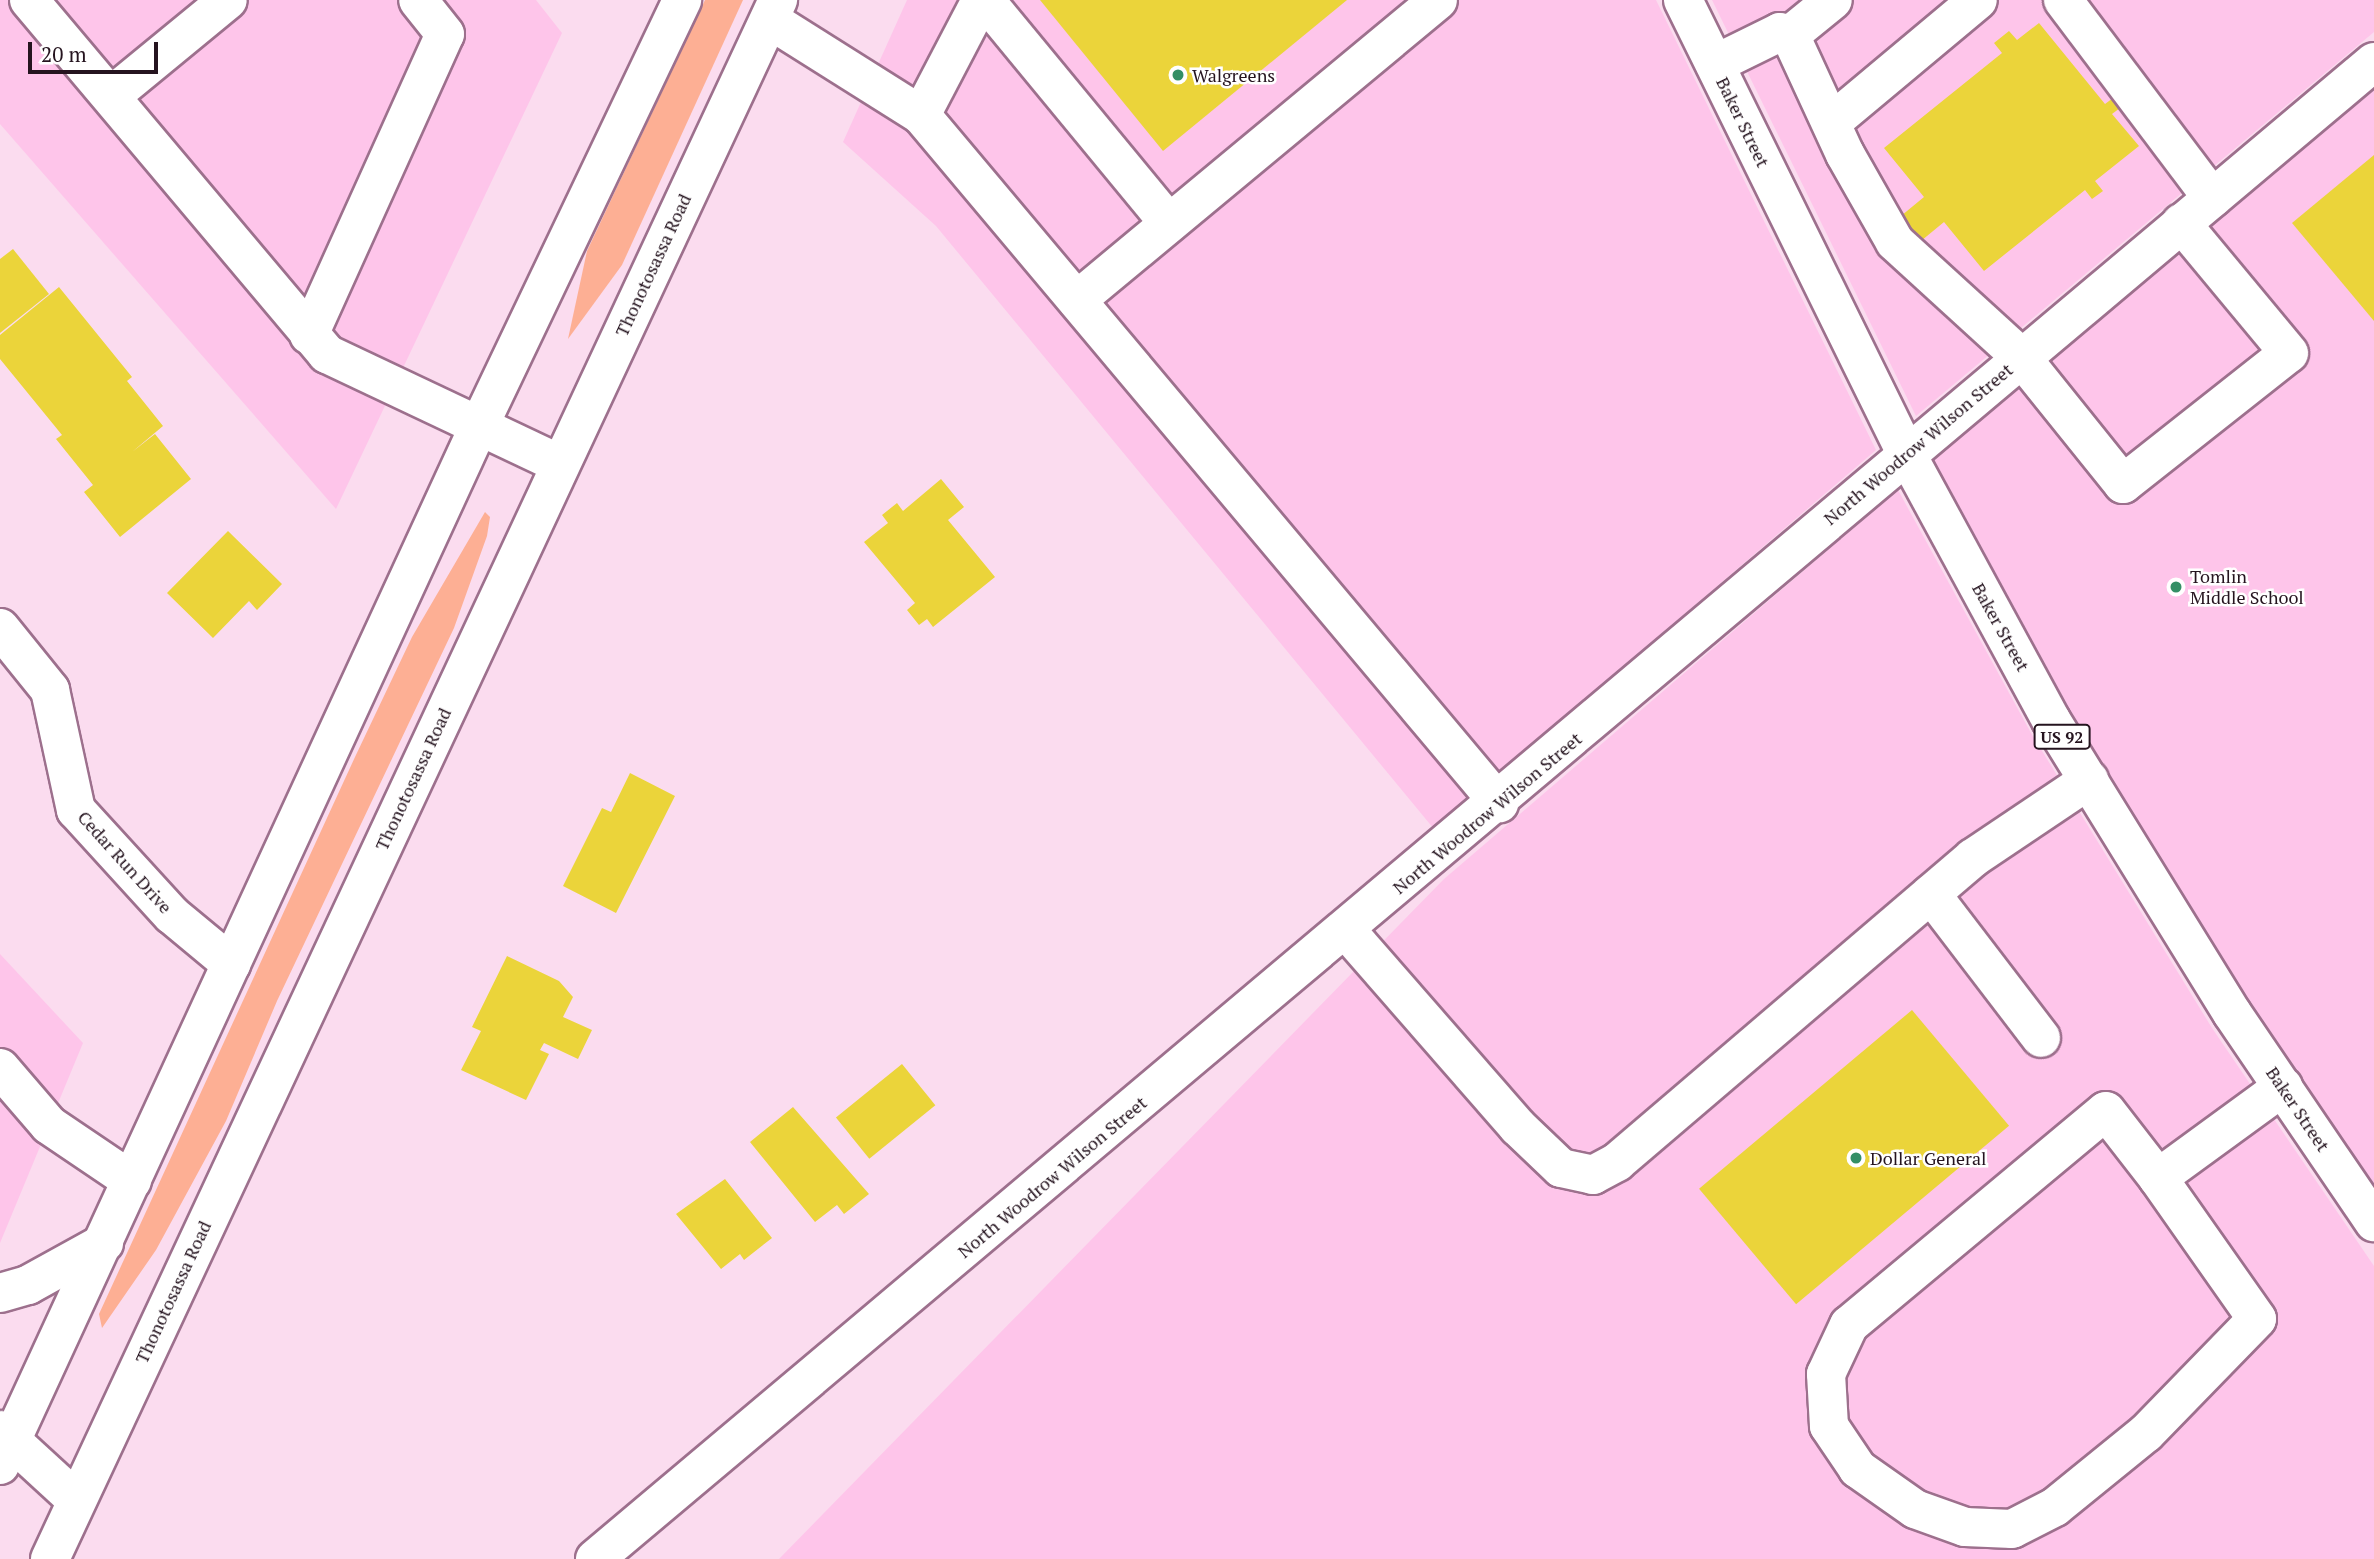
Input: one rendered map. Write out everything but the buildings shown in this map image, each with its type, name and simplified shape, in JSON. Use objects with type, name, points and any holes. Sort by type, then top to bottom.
[{"type":"main road","points":[[29,0],[327,354],[560,464]]},
{"type":"main road","points":[[111,96],[228,0]]},
{"type":"main road","points":[[309,335],[445,34],[418,0]]},
{"type":"main road","points":[[76,1500],[4,1446],[104,1243],[479,426],[682,0]]},
{"type":"main road","points":[[921,115],[983,0],[1169,223]]},
{"type":"main road","points":[[1077,300],[1438,0]]},
{"type":"main road","name":"Baker Street","points":[[1683,0],[1906,453],[2089,780],[2283,1087],[2374,1222]]},
{"type":"main road","points":[[1790,35],[1833,0]]},
{"type":"main road","points":[[1832,122],[1978,0]]},
{"type":"main road","points":[[2063,0],[2212,198]]},
{"type":"main road","points":[[774,10],[921,115],[1499,803]]},
{"type":"main road","name":"Thonotosassa Road","points":[[50,1559],[774,10]]},
{"type":"main road","points":[[1715,64],[1780,32],[1790,35],[1895,242],[2021,357],[2123,484],[2289,353],[2181,223]]},
{"type":"main road","name":"North Woodrow Wilson Street","points":[[595,1559],[1347,931],[1906,453],[2374,62]]},
{"type":"main road","name":"Cedar Run Drive","points":[[0,628],[50,690],[76,810],[172,915],[231,964]]},
{"type":"main road","points":[[1347,931],[1518,1126],[1561,1168],[1593,1175],[1617,1162],[1973,858],[2089,780]]},
{"type":"main road","points":[[1931,894],[2041,1038]]},
{"type":"main road","points":[[0,1068],[49,1125],[132,1181]]},
{"type":"main road","points":[[2158,1178],[2283,1087]]},
{"type":"main road","points":[[2106,1111],[2158,1178],[2258,1319],[2146,1433],[2055,1507],[2012,1529],[1965,1527],[1914,1509],[1857,1469],[1829,1426],[1826,1374],[1849,1325],[2106,1111]]},
{"type":"main road","points":[[0,1293],[28,1285],[104,1243]]},
{"type":"shaded area","points":[[0,0],[536,0],[562,33],[336,509],[0,124]]},
{"type":"shaded area","points":[[705,0],[743,0],[622,265],[568,339],[587,251]]},
{"type":"shaded area","points":[[907,0],[1656,0],[1876,450],[1434,829],[936,226],[843,142]]},
{"type":"shaded area","points":[[1712,0],[2374,0],[2374,32],[1916,416]]},
{"type":"shaded area","name":"Tomlin Middle School","points":[[2374,62],[2374,1222],[1906,453]]},
{"type":"shaded area","points":[[1898,490],[2031,733],[2212,1028],[2374,1266],[2374,1559],[779,1559],[1444,879]]},
{"type":"shaded area","points":[[485,512],[490,517],[487,536],[454,628],[277,1001],[226,1121],[156,1250],[102,1328],[99,1314],[355,757],[412,637]]},
{"type":"shaded area","points":[[0,954],[83,1043],[0,1243]]},
{"type":"place","name":"Walgreens","points":[[1178,75]]},
{"type":"place","name":"Tomlin Middle School","points":[[2176,587]]},
{"type":"place","name":"Dollar General","points":[[1856,1158]]}]
